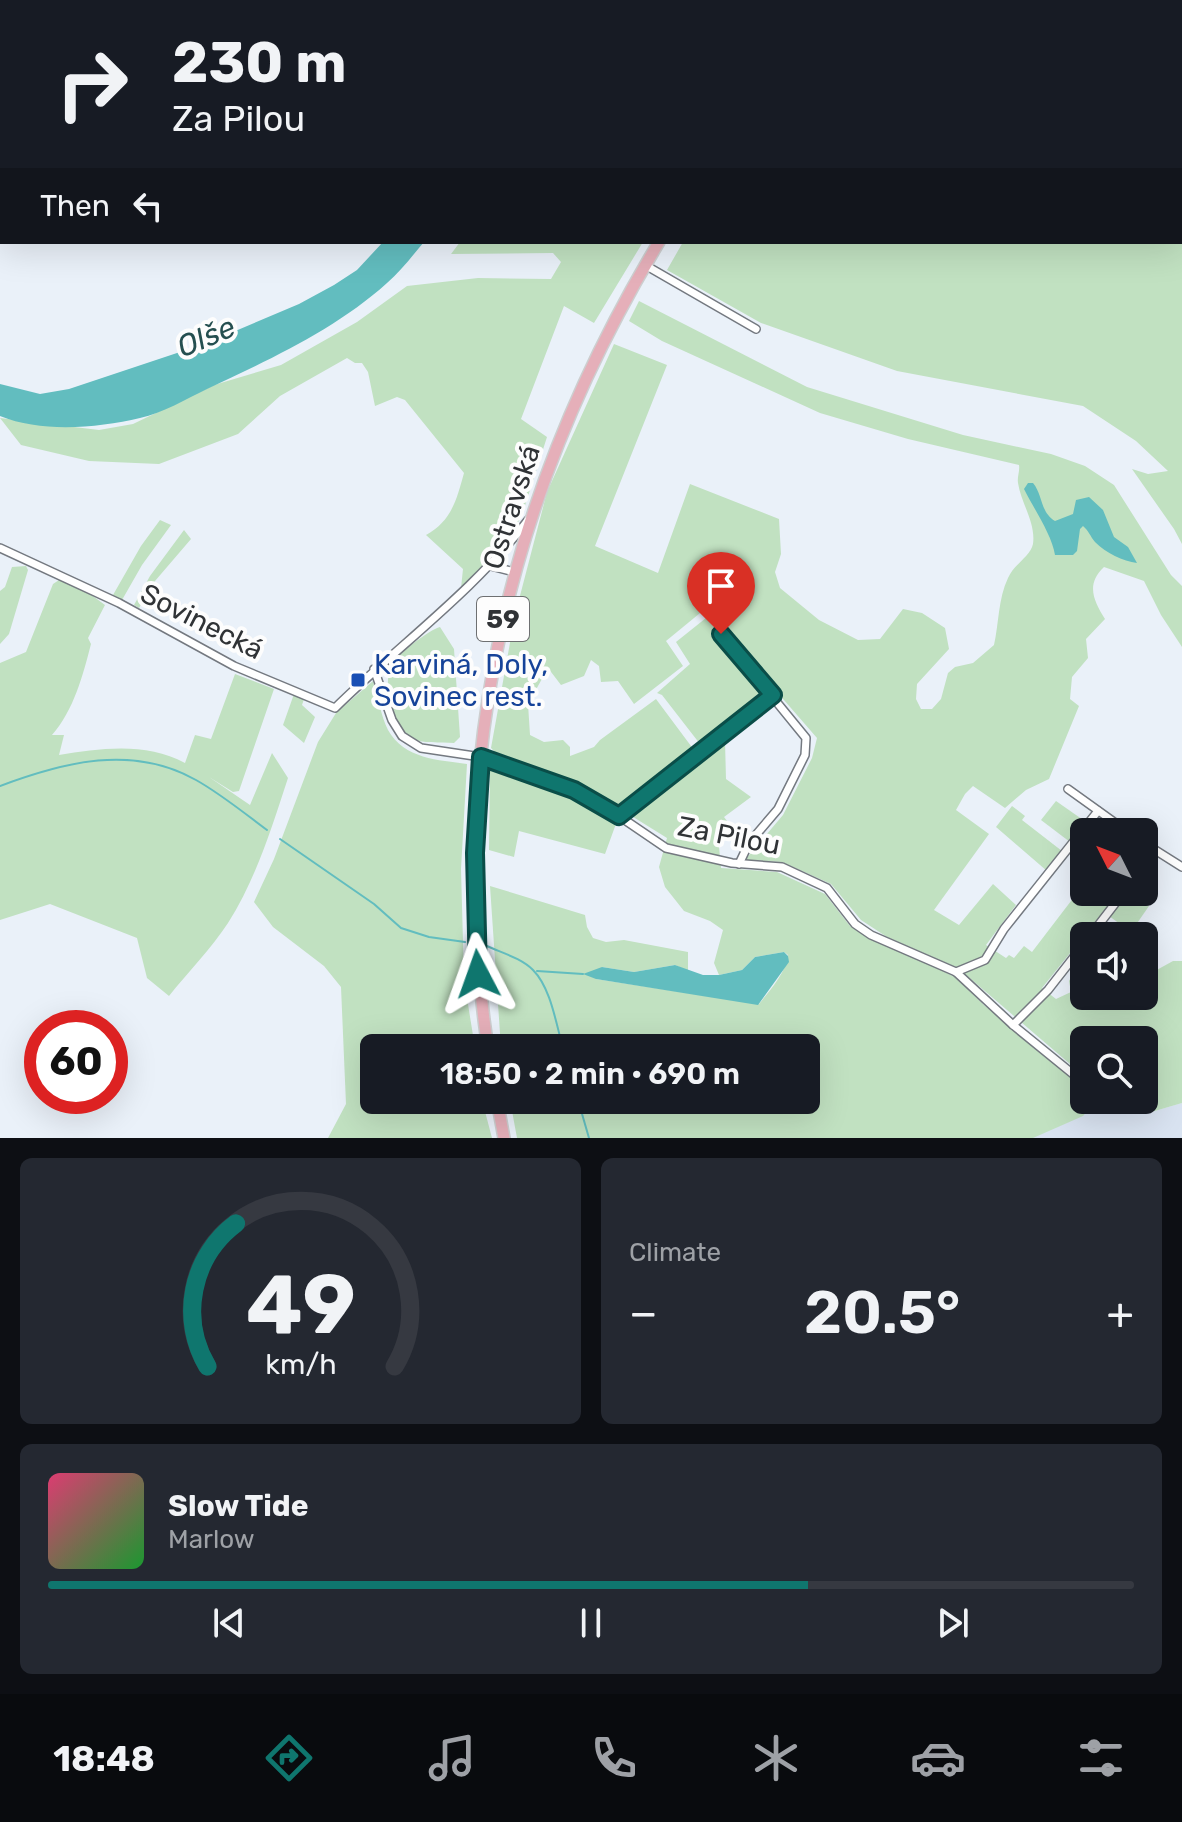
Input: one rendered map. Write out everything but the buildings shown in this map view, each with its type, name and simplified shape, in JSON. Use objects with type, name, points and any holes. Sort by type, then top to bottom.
[{"type":"main road","name":"Ostravská","points":[[486,1034],[475,916],[476,824],[481,757],[497,644],[530,517],[571,410],[623,305],[658,244]]},
{"type":"main road","points":[[500,1114],[504,1138]]},
{"type":"street","points":[[645,265],[756,329]]},
{"type":"street","name":"Sovinecká","points":[[0,548],[119,603],[234,666],[335,708],[374,669],[491,566],[530,517]]},
{"type":"street","points":[[491,566],[514,572]]},
{"type":"street","points":[[721,634],[806,738],[805,755],[778,809],[749,843],[739,864]]},
{"type":"street","points":[[374,669],[392,720],[402,736],[421,748],[481,757]]},
{"type":"street","points":[[619,816],[773,695]]},
{"type":"street","name":"Za Pilou","points":[[481,757],[574,790],[666,848],[739,864],[782,867],[827,888],[855,924],[871,935],[956,972],[1013,1025],[1070,1072]]},
{"type":"street","points":[[1068,789],[1108,818]]},
{"type":"street","points":[[956,972],[985,960],[1004,929],[1098,811]]},
{"type":"street","points":[[1158,853],[1182,867]]},
{"type":"street","points":[[1101,922],[1113,906]]},
{"type":"street","points":[[1013,1025],[1048,990],[1070,962]]},
{"type":"shaded area","points":[[1182,1103],[1182,1138],[1032,1138],[1079,1114],[1158,1114],[1158,1110]]},
{"type":"green space","points":[[458,244],[642,244],[594,323],[564,306],[521,419],[547,437],[521,518],[495,554],[461,588],[463,569],[426,535],[448,516],[464,473],[405,400],[397,397],[375,406],[368,372],[362,363],[347,358],[280,396],[238,434],[159,464],[89,461],[21,445],[0,418],[99,430],[133,424],[214,385],[281,365],[357,322],[407,286],[478,278],[551,279],[561,262],[553,253],[451,254]]},
{"type":"green space","points":[[682,244],[1182,244],[1182,544],[1132,469],[1148,474],[1168,471],[1136,441],[1083,406],[897,371],[761,323],[667,270]]},
{"type":"green space","points":[[639,301],[807,387],[963,435],[1051,454],[1085,466],[1114,485],[1171,575],[1182,586],[1182,647],[1144,581],[1104,567],[1098,573],[1093,592],[1105,619],[1086,639],[1088,658],[1072,677],[1070,699],[1079,706],[1049,779],[1026,790],[1005,808],[973,786],[965,794],[956,810],[989,834],[934,910],[959,925],[993,884],[1016,905],[986,945],[1006,958],[1009,955],[1014,958],[1024,946],[1032,952],[1070,902],[1070,906],[1108,906],[1095,922],[1070,922],[1070,953],[1042,988],[1056,999],[1070,992],[1070,1010],[1158,1010],[1158,969],[1173,961],[1182,961],[1182,1103],[1158,1110],[1158,1026],[1070,1026],[1070,1064],[958,968],[887,937],[861,920],[831,884],[782,862],[745,860],[783,815],[812,758],[817,738],[705,609],[666,641],[683,666],[634,704],[618,681],[601,682],[599,666],[591,660],[584,676],[561,685],[548,668],[528,704],[530,735],[544,742],[563,740],[570,747],[570,756],[594,747],[656,699],[691,746],[691,752],[620,808],[584,788],[516,762],[491,748],[515,615],[547,492],[614,344],[667,365],[595,546],[658,573],[690,484],[779,519],[781,554],[775,572],[780,588],[819,620],[858,640],[880,639],[903,609],[922,613],[945,628],[949,649],[917,684],[916,699],[921,709],[932,709],[941,699],[948,673],[955,667],[973,663],[994,645],[1005,586],[1033,544],[1032,528],[1018,483],[1019,465],[908,439],[820,413],[662,341],[629,321]]},
{"type":"green space","points":[[160,520],[171,525],[122,600],[113,595]]},
{"type":"green space","points":[[184,530],[191,539],[155,581],[139,608],[134,605],[150,576]]},
{"type":"green space","points":[[26,566],[28,570],[9,634],[0,644],[0,591],[5,587],[12,567]]},
{"type":"green space","points":[[59,580],[86,591],[105,605],[88,638],[91,644],[77,692],[52,735],[64,735],[59,755],[91,750],[140,749],[185,763],[195,735],[211,739],[235,674],[274,689],[239,791],[233,792],[209,777],[250,805],[272,753],[288,778],[276,815],[255,871],[228,923],[169,996],[147,978],[137,938],[50,904],[0,920],[0,663],[26,652],[53,584]]},
{"type":"green space","points":[[706,618],[747,664],[764,690],[761,696],[700,744],[662,695],[657,693],[690,664],[676,642]]},
{"type":"green space","points":[[440,627],[454,649],[460,737],[454,743],[411,738],[398,724],[388,692],[389,672],[396,659],[422,637]]},
{"type":"green space","points":[[373,681],[381,713],[395,740],[423,756],[467,764],[461,869],[464,979],[473,1034],[360,1034],[360,1114],[486,1114],[492,1138],[328,1138],[346,1104],[341,987],[324,966],[273,927],[254,902],[274,859],[318,742],[336,713]]},
{"type":"green space","points":[[294,694],[304,699],[302,705],[315,717],[304,743],[283,725]]},
{"type":"green space","points":[[725,741],[726,779],[751,797],[724,817],[731,826],[718,836],[721,868],[777,872],[825,894],[850,926],[955,977],[1070,1076],[1070,1114],[1085,1114],[1033,1138],[517,1138],[513,1114],[820,1114],[820,1034],[500,1034],[490,886],[585,915],[593,938],[606,942],[624,940],[688,952],[688,971],[675,965],[634,972],[602,967],[596,979],[759,1004],[781,975],[788,955],[784,952],[755,957],[742,970],[719,975],[714,963],[723,930],[684,911],[665,887],[659,867],[667,838],[630,815]]},
{"type":"green space","points":[[505,770],[570,795],[617,821],[605,854],[519,831],[514,857],[489,850],[490,771]]},
{"type":"green space","points":[[1056,801],[1080,818],[1070,818],[1070,842],[1041,820]]},
{"type":"green space","points":[[1012,806],[1025,816],[1022,820],[1062,851],[1047,871],[996,827]]},
{"type":"green space","points":[[1116,906],[1149,906],[1138,922],[1117,922],[1109,916]]},
{"type":"water","points":[[381,244],[422,244],[402,268],[367,300],[324,329],[278,355],[149,416],[88,426],[51,427],[0,416],[0,384],[40,394],[69,389],[207,343],[299,304],[357,270]]},
{"type":"water","points":[[1028,483],[1033,483],[1044,508],[1055,521],[1073,514],[1076,500],[1089,497],[1103,510],[1114,537],[1128,547],[1137,563],[1104,550],[1083,526],[1077,551],[1073,555],[1055,555],[1047,531],[1024,489]]},
{"type":"water","points":[[784,952],[789,962],[758,1005],[596,979],[583,974],[602,967],[634,972],[675,965],[703,975],[719,975],[742,970],[755,957]]},
{"type":"waterway","points":[[0,786],[73,764],[98,760],[147,762],[196,780],[267,830]]},
{"type":"waterway","points":[[280,839],[374,904],[401,928],[429,937],[465,942]]},
{"type":"waterway","points":[[487,946],[523,962],[533,970],[544,986],[559,1034]]},
{"type":"waterway","points":[[537,971],[583,974]]},
{"type":"waterway","points":[[582,1114],[589,1138]]},
{"type":"place","name":"Karviná, Doly, Sovinec rest.","points":[[358,680]]},
{"type":"route","points":[[478,974],[475,853],[481,757],[574,790],[619,816],[773,695],[721,634]]},
{"type":"water label","name":"Olše","points":[[206,337]]}]
